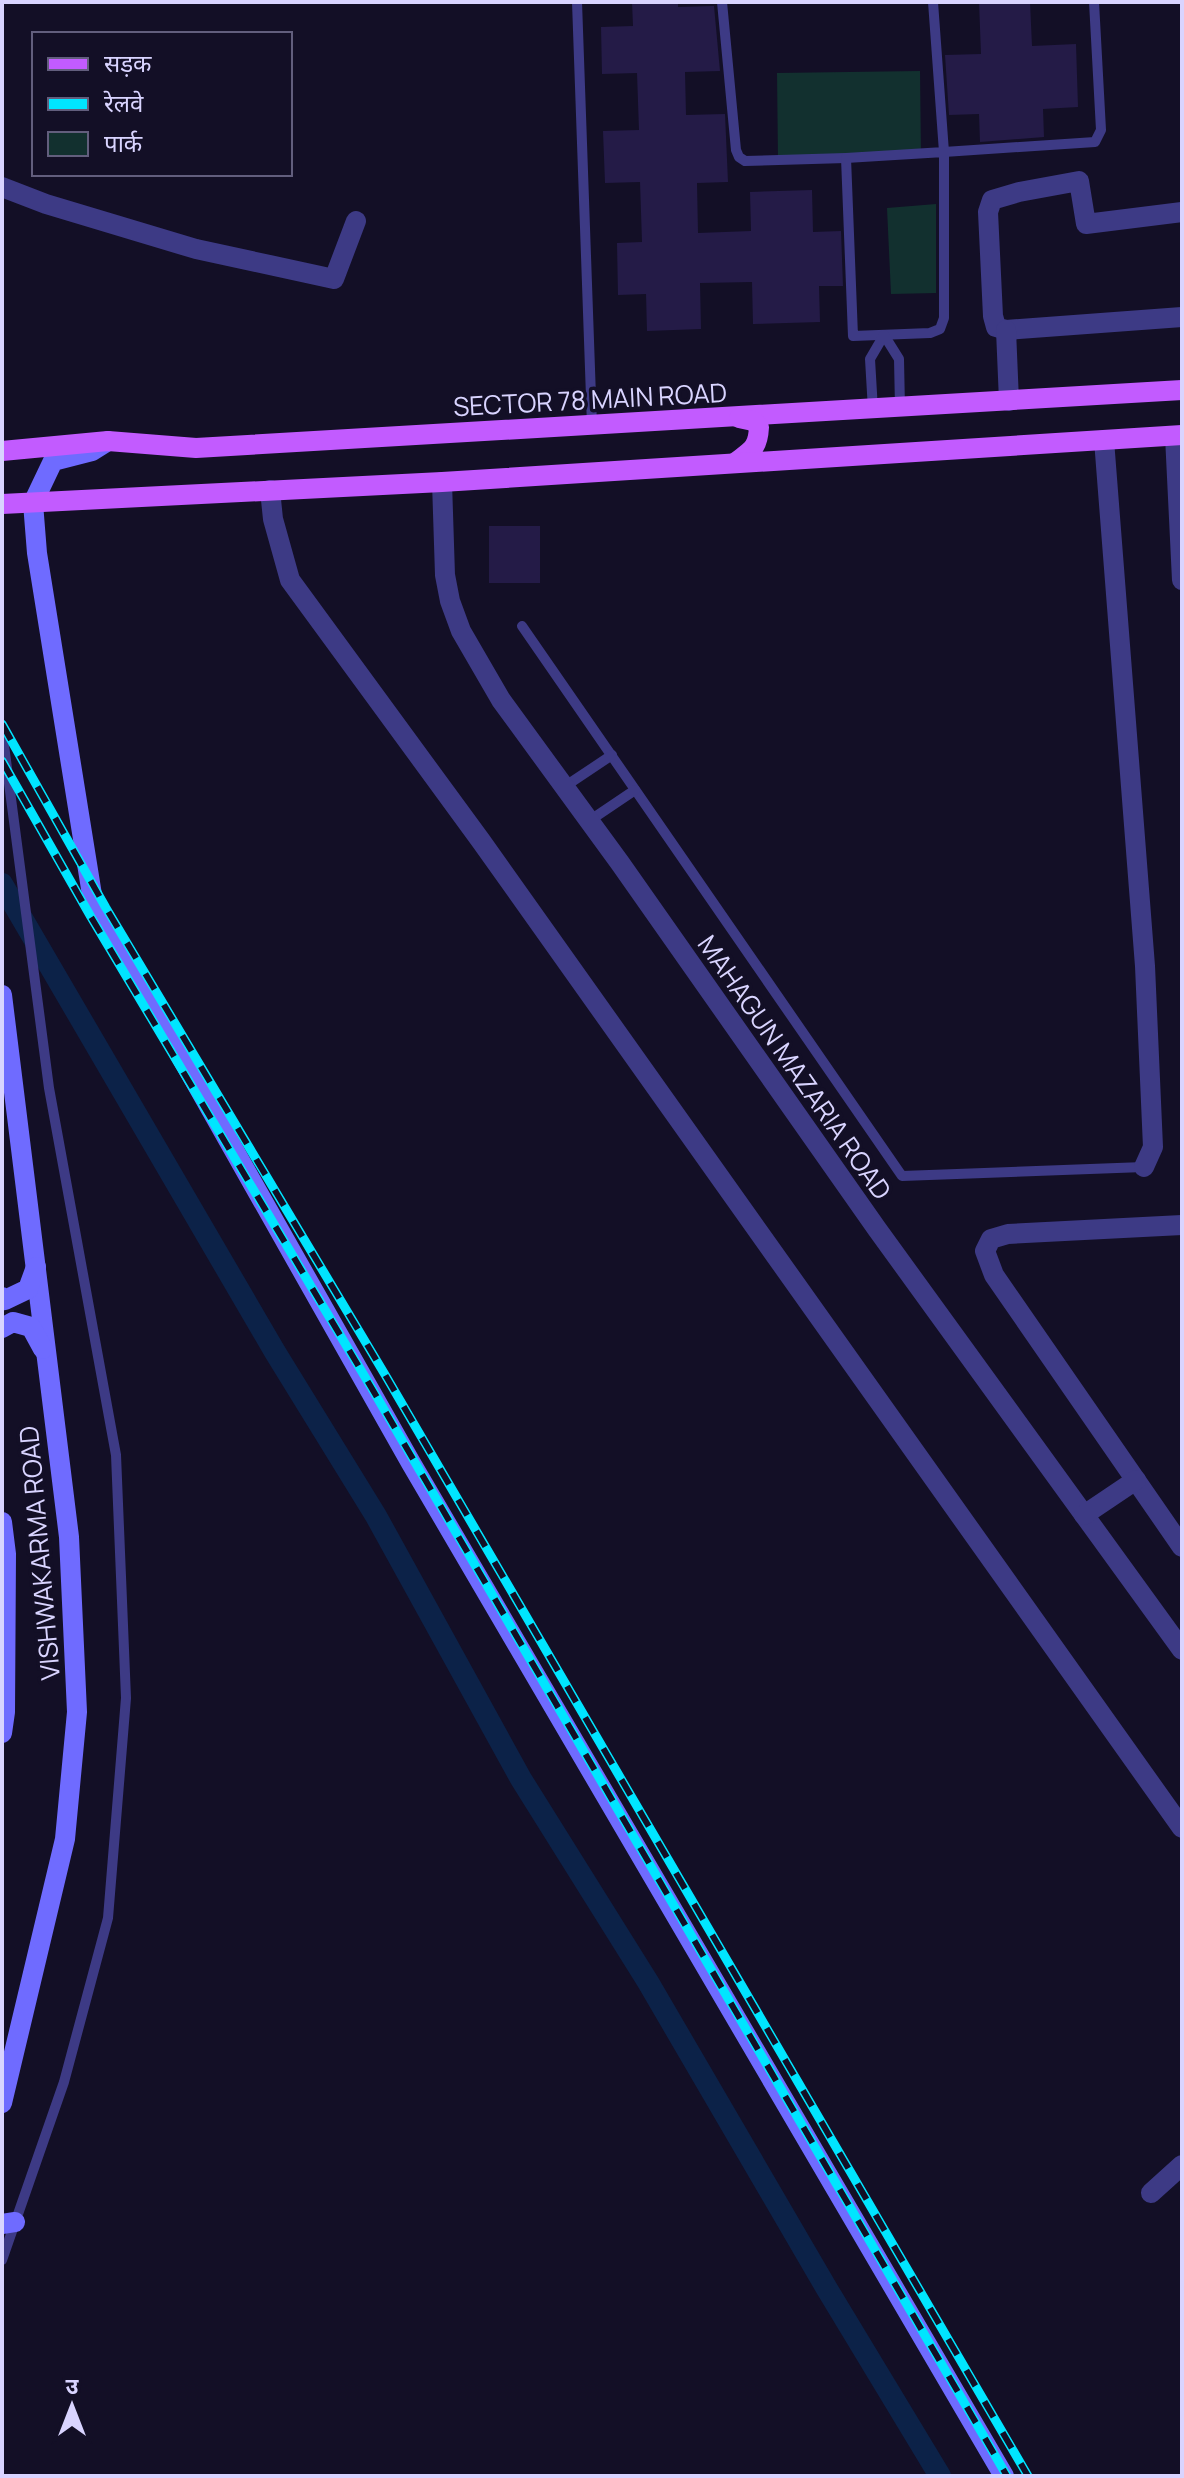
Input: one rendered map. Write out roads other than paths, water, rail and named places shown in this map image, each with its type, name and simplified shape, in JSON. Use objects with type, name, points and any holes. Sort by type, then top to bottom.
[{"type":"main road","name":"SECTOR 78 MAIN ROAD","points":[[2,451],[108,441],[196,448],[1182,390]]},
{"type":"main road","points":[[735,417],[753,421],[759,427],[756,447],[736,463]]},
{"type":"main road","points":[[2,504],[442,482],[1178,436]]},
{"type":"street","points":[[1182,212],[1086,224],[1079,181],[992,200],[988,212],[996,327],[1006,330],[1182,317]]},
{"type":"street","points":[[2,187],[46,204],[196,249],[334,279],[356,221]]},
{"type":"street","points":[[1006,330],[1009,401]]},
{"type":"street","points":[[1178,436],[1182,580]]},
{"type":"street","points":[[1104,440],[1145,966],[1153,1147],[1144,1167]]},
{"type":"street","points":[[108,441],[92,451],[53,461],[33,503],[37,553],[93,901],[411,1463],[1004,2476]]},
{"type":"street","name":"MAHAGUN MAZARIA ROAD","points":[[442,482],[445,575],[450,601],[461,631],[501,700],[877,1229],[1182,1650]]},
{"type":"street","points":[[270,490],[273,519],[290,580],[481,841],[1182,1828]]},
{"type":"street","name":"VISHWAKARMA ROAD","points":[[2,2103],[65,1839],[77,1712],[69,1537],[3,1002]]},
{"type":"street","points":[[1182,1225],[1008,1234],[991,1239],[985,1251],[994,1275],[1182,1547]]},
{"type":"street","points":[[2,1297],[5,1300],[28,1289],[36,1267]]},
{"type":"street","points":[[2,1328],[13,1322],[31,1327],[47,1355]]},
{"type":"street","points":[[1084,1515],[1136,1480]]},
{"type":"street","name":"VISHWAKARMA ROAD","points":[[2,1522],[6,1554],[5,1712],[2,1733]]},
{"type":"street","points":[[1151,2193],[1182,2165]]},
{"type":"lane","points":[[577,2],[592,425]]},
{"type":"lane","points":[[722,2],[736,150],[745,161],[846,158],[1095,142],[1101,130],[1094,2]]},
{"type":"lane","points":[[846,158],[853,336],[930,333],[940,329],[944,318],[944,152],[933,2]]},
{"type":"lane","points":[[884,335],[899,359],[900,408]]},
{"type":"lane","points":[[873,410],[870,359],[884,335]]},
{"type":"lane","points":[[522,626],[902,1176],[1144,1167]]},
{"type":"lane","points":[[2,730],[49,1088],[116,1455],[126,1698],[108,1918],[64,2082],[9,2223],[2,2260]]},
{"type":"lane","points":[[564,787],[612,755]]},
{"type":"lane","points":[[589,821],[635,790]]},
{"type":"waterway","points":[[2,884],[275,1352],[376,1516],[521,1779],[648,1982],[940,2476]]},
{"type":"railway","points":[[2,724],[106,908],[387,1378],[1028,2476]]},
{"type":"railway","points":[[2,761],[1007,2476]]}]
